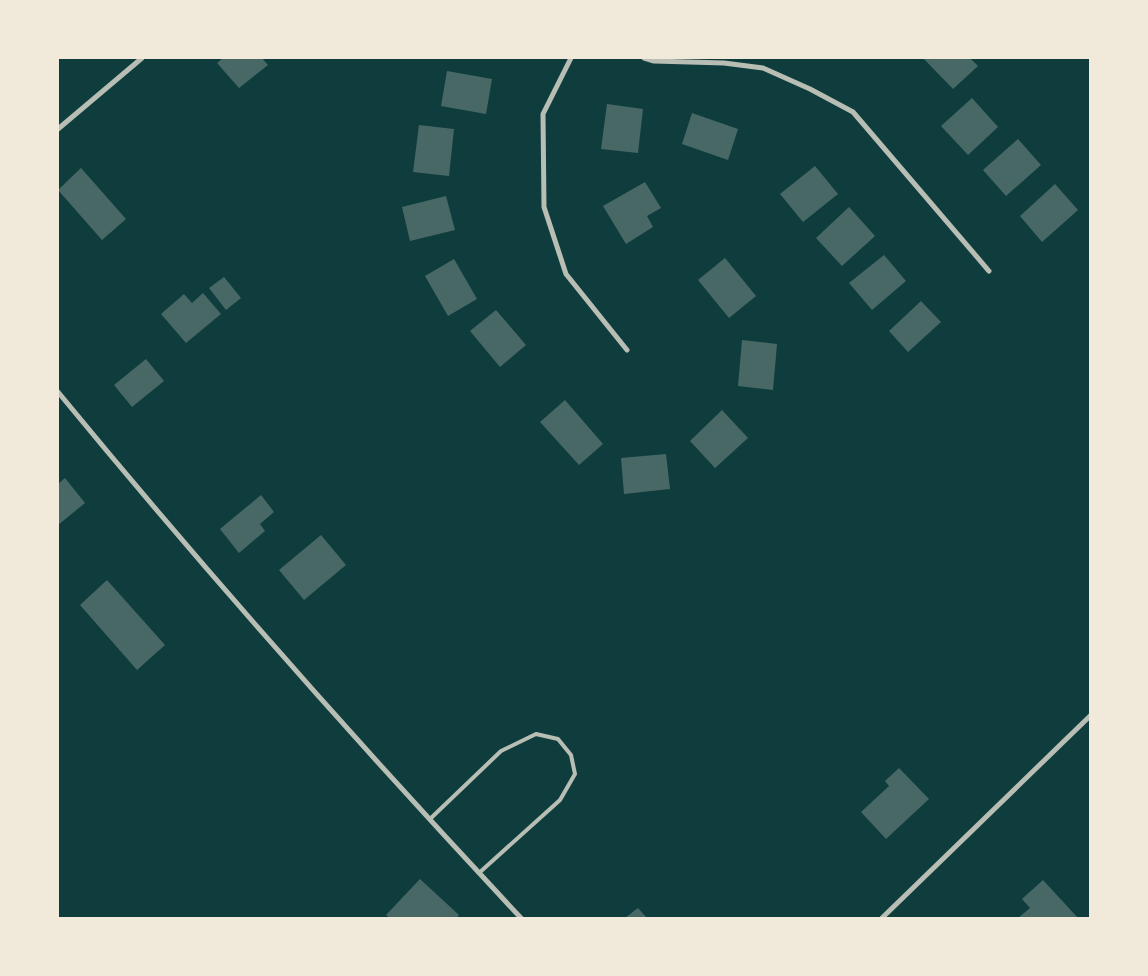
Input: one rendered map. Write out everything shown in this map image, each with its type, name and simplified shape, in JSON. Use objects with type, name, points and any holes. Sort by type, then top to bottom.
[{"type":"street","points":[[58,129],[142,58]]},
{"type":"street","points":[[571,58],[542,114],[544,207],[566,274],[627,350]]},
{"type":"street","points":[[644,58],[654,61],[724,63],[763,68],[810,89],[852,112],[988,271]]},
{"type":"street","points":[[58,392],[210,574],[521,918]]},
{"type":"street","points":[[882,918],[1090,716]]},
{"type":"lane","points":[[430,819],[501,751],[536,734],[558,739],[571,755],[574,774],[560,800],[479,873]]},
{"type":"building","points":[[223,58],[262,58],[268,65],[239,88],[217,63]]},
{"type":"building","points":[[923,58],[970,58],[978,66],[953,89]]},
{"type":"building","points":[[447,71],[492,79],[486,114],[441,106]]},
{"type":"building","points":[[972,98],[998,127],[968,155],[941,126]]},
{"type":"building","points":[[607,104],[643,109],[638,153],[601,149]]},
{"type":"building","points":[[692,113],[738,129],[728,160],[682,144]]},
{"type":"building","points":[[419,125],[454,129],[449,176],[413,172]]},
{"type":"building","points":[[1018,139],[1041,165],[1006,196],[983,170]]},
{"type":"building","points":[[815,166],[838,194],[803,222],[780,194]]},
{"type":"building","points":[[81,168],[126,219],[102,240],[58,190]]},
{"type":"building","points":[[645,182],[661,208],[647,216],[653,227],[626,244],[603,206]]},
{"type":"building","points":[[1055,184],[1078,210],[1042,242],[1020,216]]},
{"type":"building","points":[[446,196],[455,230],[410,241],[402,207]]},
{"type":"building","points":[[849,207],[875,236],[842,266],[816,238]]},
{"type":"building","points":[[884,255],[906,281],[872,310],[849,283]]},
{"type":"building","points":[[725,258],[756,296],[729,318],[698,280]]},
{"type":"building","points":[[454,259],[477,299],[448,316],[425,276]]},
{"type":"building","points":[[224,277],[241,298],[226,310],[209,288]]},
{"type":"building","points":[[203,293],[221,314],[186,343],[161,314],[184,294],[192,303]]},
{"type":"building","points":[[921,301],[941,322],[908,352],[889,331]]},
{"type":"building","points":[[496,310],[526,345],[500,367],[470,331]]},
{"type":"building","points":[[742,340],[777,344],[773,390],[738,386]]},
{"type":"building","points":[[146,359],[164,381],[132,407],[114,385]]},
{"type":"building","points":[[565,400],[603,444],[579,465],[540,422]]},
{"type":"building","points":[[722,410],[748,438],[715,468],[690,441]]},
{"type":"building","points":[[666,454],[670,489],[624,494],[621,458]]},
{"type":"building","points":[[65,478],[85,503],[58,525],[58,484]]},
{"type":"building","points":[[261,495],[274,512],[260,524],[265,531],[239,553],[220,529]]},
{"type":"building","points":[[321,535],[346,565],[304,600],[279,570]]},
{"type":"building","points":[[107,580],[165,645],[137,670],[80,605]]},
{"type":"building","points":[[899,768],[929,799],[886,839],[861,812],[889,786],[885,781]]},
{"type":"building","points":[[420,879],[459,915],[456,918],[390,918],[386,915]]},
{"type":"building","points":[[1043,880],[1078,918],[1018,918],[1030,908],[1022,899]]},
{"type":"building","points":[[638,908],[647,918],[625,918]]}]
